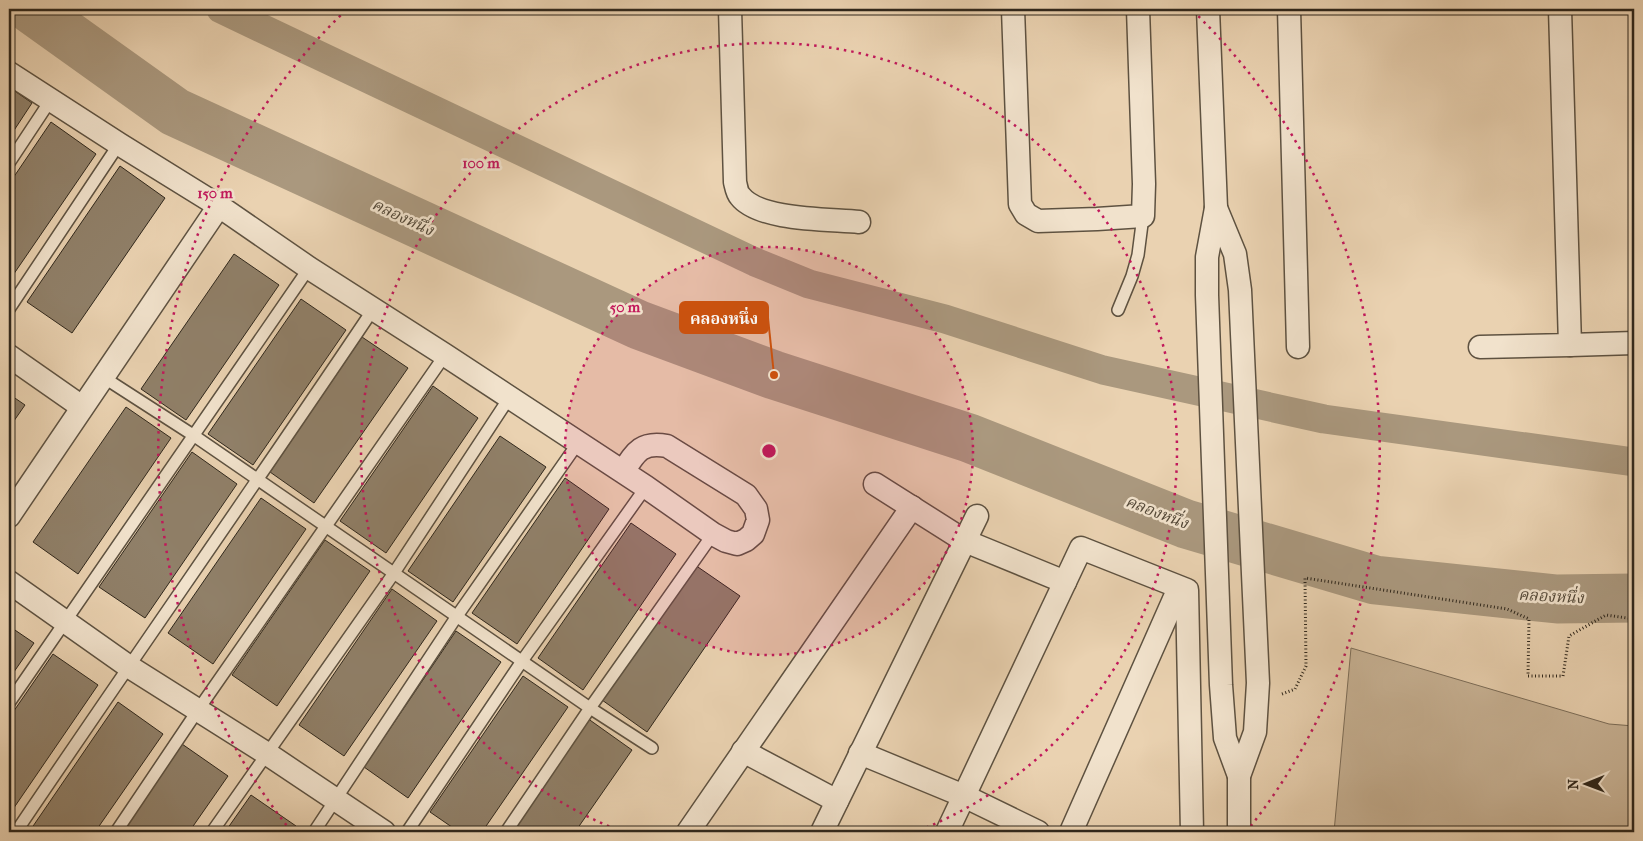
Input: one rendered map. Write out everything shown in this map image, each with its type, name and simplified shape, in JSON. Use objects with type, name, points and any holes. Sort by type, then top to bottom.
[{"type":"street","points":[[730,9],[735,182],[739,196],[751,206],[768,213],[859,222]]},
{"type":"street","points":[[1013,9],[1020,204],[1022,210],[1038,221],[1144,216],[1138,9]]},
{"type":"street","points":[[1208,9],[1216,208],[1207,257],[1207,295],[1221,685],[1225,738],[1239,776]]},
{"type":"street","points":[[1289,9],[1298,347]]},
{"type":"street","points":[[1560,9],[1570,345]]},
{"type":"street","points":[[9,73],[219,206],[309,268],[374,308],[509,398],[646,487],[713,534],[737,544],[753,534],[758,520],[756,509],[746,495],[667,446],[656,444],[644,447],[636,452],[623,472]]},
{"type":"street","points":[[9,516],[219,206]]},
{"type":"street","points":[[1216,208],[1235,254],[1240,290],[1258,683],[1255,732],[1239,776],[1238,832]]},
{"type":"street","points":[[1480,347],[1634,343]]},
{"type":"street","points":[[9,356],[82,407]]},
{"type":"street","points":[[875,484],[965,540],[1065,582]]},
{"type":"street","points":[[688,832],[912,507]]},
{"type":"street","points":[[822,832],[977,516]]},
{"type":"street","points":[[947,832],[1081,548],[1186,590],[1192,832]]},
{"type":"street","points":[[9,582],[63,622],[128,666],[266,753],[384,832]]},
{"type":"street","points":[[1071,832],[1179,588]]},
{"type":"street","points":[[743,751],[837,801]]},
{"type":"street","points":[[860,753],[964,796],[1038,832]]},
{"type":"street","points":[[697,832],[716,791]]},
{"type":"lane","points":[[9,162],[50,100]]},
{"type":"lane","points":[[9,309],[119,144]]},
{"type":"lane","points":[[1118,310],[1132,276],[1138,255],[1144,216]]},
{"type":"lane","points":[[9,703],[63,622],[309,268]]},
{"type":"lane","points":[[16,832],[374,308]]},
{"type":"lane","points":[[116,832],[198,710],[445,355]]},
{"type":"lane","points":[[103,377],[193,435],[590,708],[652,748]]},
{"type":"lane","points":[[212,832],[394,573],[509,398]]},
{"type":"lane","points":[[314,832],[337,800],[457,616],[578,443]]},
{"type":"lane","points":[[407,832],[522,661],[646,487]]},
{"type":"lane","points":[[506,832],[590,708],[713,534]]},
{"type":"path","points":[[1257,705],[1295,689],[1306,666],[1305,578],[1507,609],[1529,619],[1528,676],[1563,676],[1569,636],[1606,615],[1634,618]]},
{"type":"shaded area","points":[[1351,648],[1609,724],[1634,726],[1634,832],[1334,832]]},
{"type":"building","points":[[9,87],[32,103],[9,138]]},
{"type":"building","points":[[51,122],[96,154],[9,281],[9,184]]},
{"type":"building","points":[[120,166],[165,198],[72,333],[27,302]]},
{"type":"building","points":[[234,254],[279,285],[186,420],[141,389]]},
{"type":"building","points":[[301,299],[346,330],[253,465],[208,434]]},
{"type":"building","points":[[362,337],[408,368],[314,503],[270,472]]},
{"type":"building","points":[[433,386],[478,418],[386,553],[340,521]]},
{"type":"building","points":[[9,394],[25,405],[9,428]]},
{"type":"building","points":[[126,407],[171,438],[78,574],[33,542]]},
{"type":"building","points":[[500,436],[546,467],[453,602],[408,571]]},
{"type":"building","points":[[192,452],[237,484],[145,618],[99,587]]},
{"type":"building","points":[[565,478],[609,509],[517,644],[472,613]]},
{"type":"building","points":[[261,498],[306,529],[213,664],[168,633]]},
{"type":"building","points":[[631,523],[676,554],[583,690],[538,658]]},
{"type":"building","points":[[325,540],[370,571],[277,706],[232,675]]},
{"type":"building","points":[[695,565],[740,596],[647,732],[602,700]]},
{"type":"building","points":[[392,589],[437,621],[344,756],[299,725]]},
{"type":"building","points":[[9,626],[34,643],[9,679]]},
{"type":"building","points":[[456,631],[501,662],[408,798],[364,767]]},
{"type":"building","points":[[53,654],[98,685],[9,815],[9,718]]},
{"type":"building","points":[[523,676],[568,707],[482,832],[459,832],[430,812]]},
{"type":"building","points":[[118,702],[163,734],[95,832],[29,832]]},
{"type":"building","points":[[587,718],[632,750],[575,832],[509,832]]},
{"type":"building","points":[[182,744],[228,776],[189,832],[122,832]]},
{"type":"building","points":[[251,795],[296,826],[291,832],[225,832]]},
{"type":"waterway","name":"คลองหนึ่ง","points":[[31,9],[175,112],[639,325],[774,375],[969,438],[1186,524],[1375,580],[1557,599],[1634,598]]},
{"type":"waterway","points":[[221,9],[755,262],[809,284],[945,319],[1103,370],[1324,419],[1634,462]]},
{"type":"place","name":"คลองหนึ่ง","points":[[774,375]]}]
